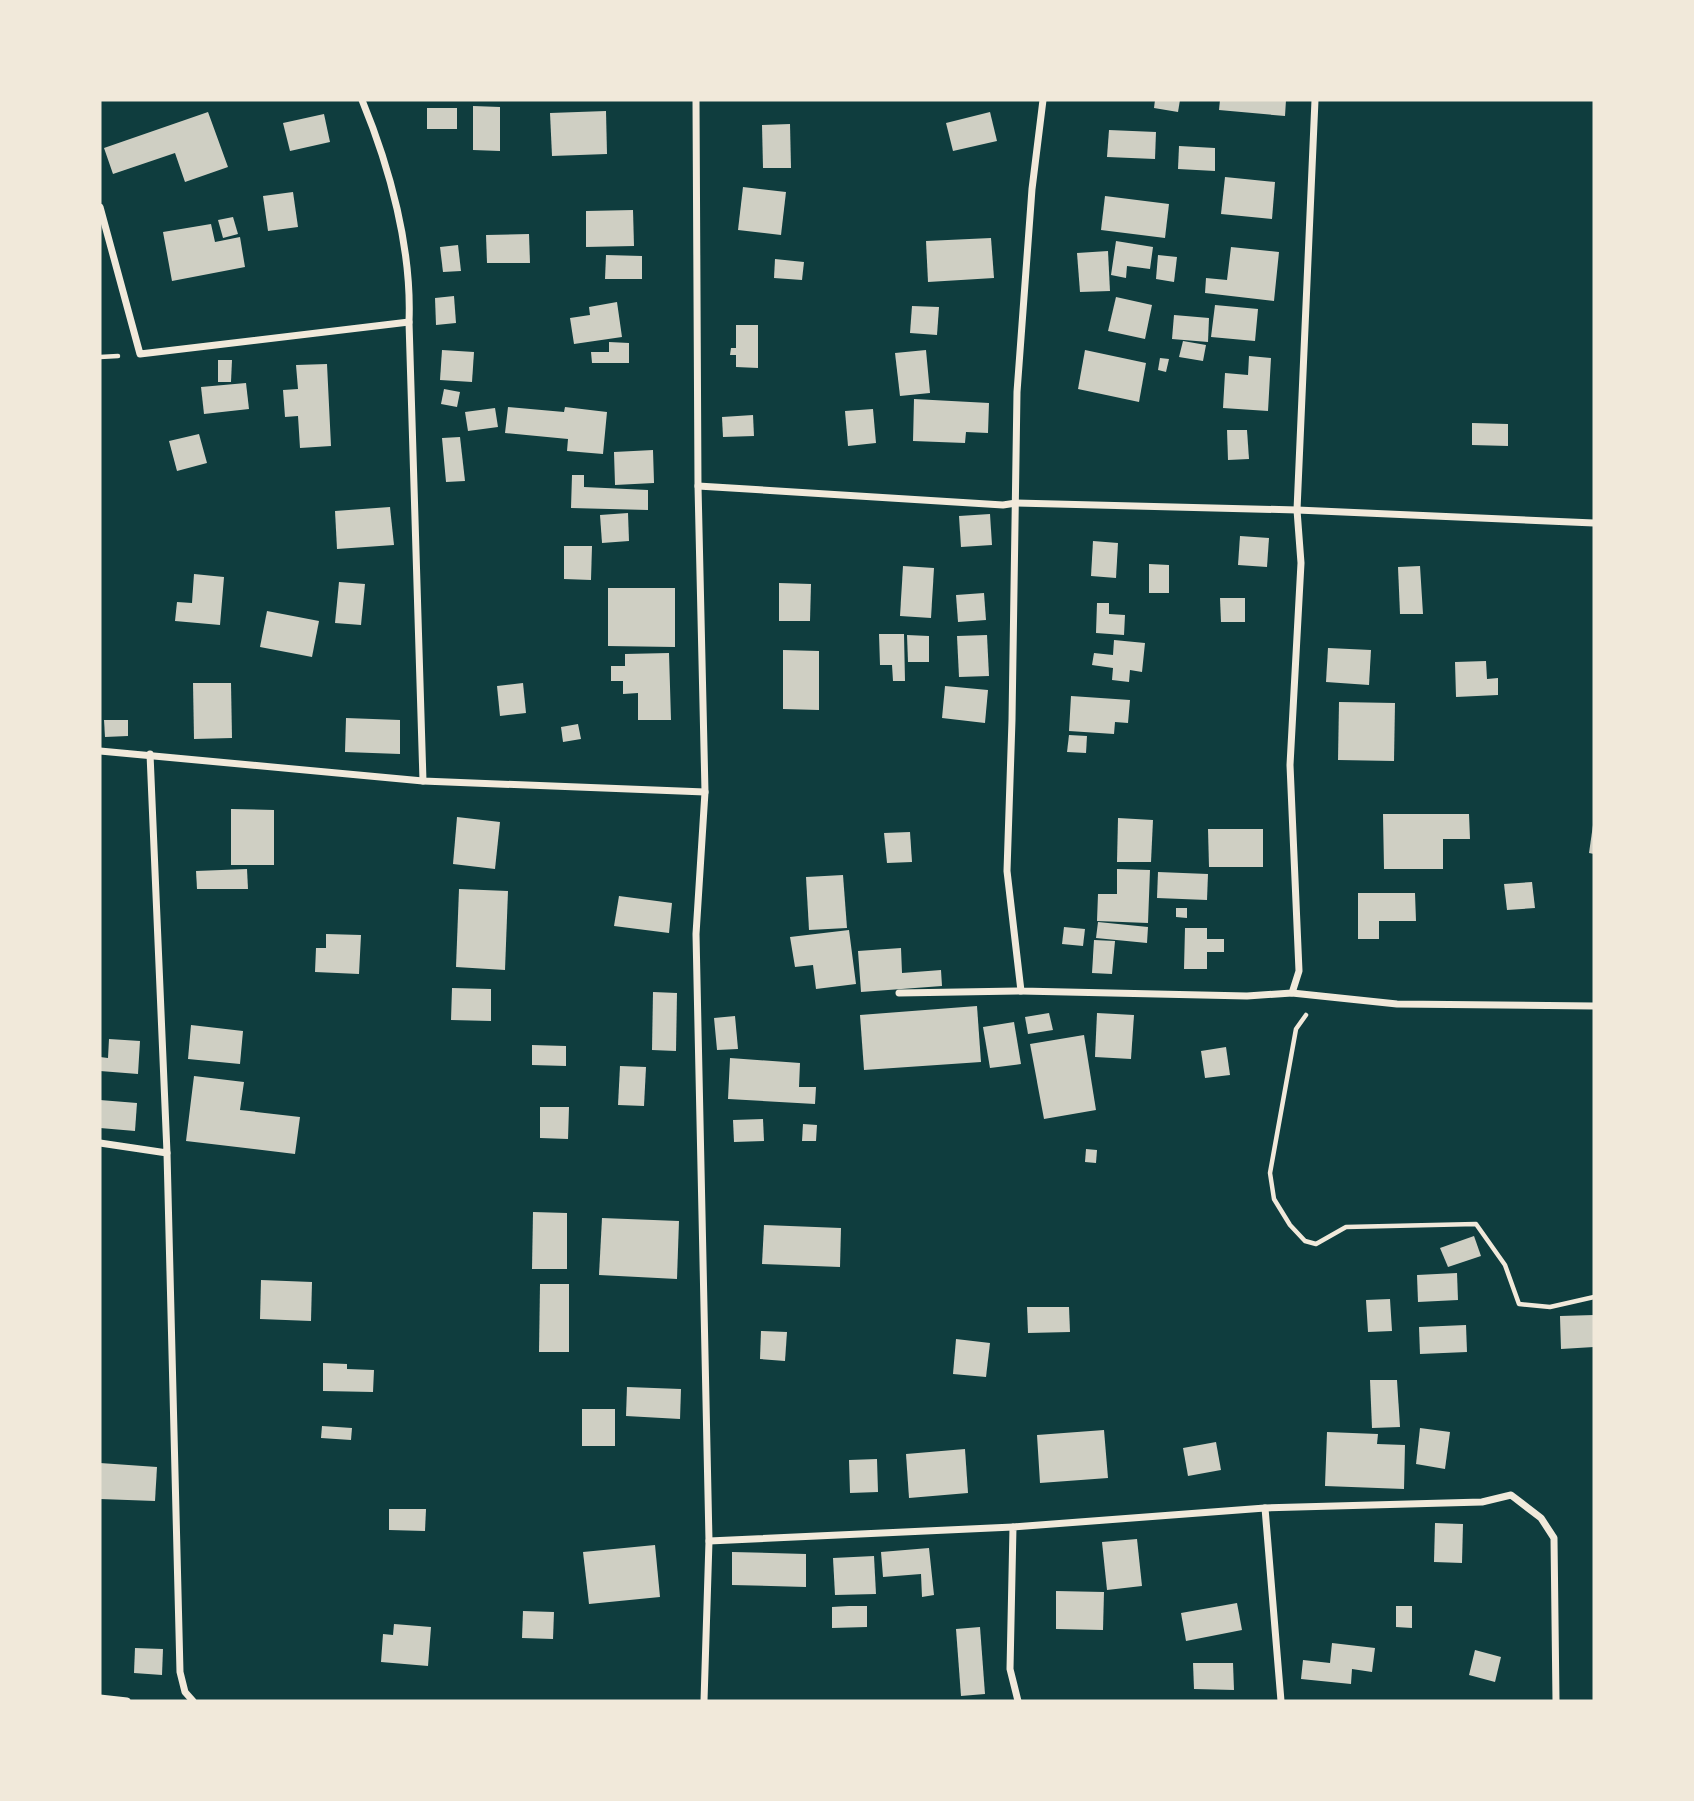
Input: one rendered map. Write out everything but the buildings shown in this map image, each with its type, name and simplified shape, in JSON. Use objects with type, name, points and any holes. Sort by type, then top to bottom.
[{"type":"street","points":[[362,100],[378,140],[407,256],[411,290],[409,322],[423,781]]},
{"type":"street","points":[[696,100],[698,486],[705,792],[696,934],[709,1541],[704,1701]]},
{"type":"street","points":[[1021,991],[1007,871],[1018,378],[1032,189],[1043,100]]},
{"type":"street","points":[[1292,993],[1299,971],[1300,956],[1290,765],[1301,563],[1297,510],[1315,100]]},
{"type":"street","points":[[100,207],[139,354],[409,322]]},
{"type":"street","points":[[698,486],[1003,505],[1016,503],[1297,510],[1594,523]]},
{"type":"street","points":[[100,751],[423,781],[705,792]]},
{"type":"street","points":[[150,754],[167,1153],[180,1672],[185,1692],[193,1701]]},
{"type":"street","points":[[899,993],[1021,991],[1247,996],[1292,993],[1396,1004],[1594,1006]]},
{"type":"street","points":[[100,1143],[167,1153]]},
{"type":"street","points":[[709,1541],[1013,1527],[1265,1508],[1482,1502],[1511,1495],[1541,1518],[1554,1538],[1556,1701]]},
{"type":"street","points":[[1265,1508],[1281,1701]]},
{"type":"street","points":[[1013,1527],[1010,1669],[1018,1701]]},
{"type":"street","points":[[100,1698],[127,1701]]},
{"type":"path","points":[[1321,995],[1296,1030],[1270,1172],[1274,1199],[1290,1225],[1305,1241],[1316,1244],[1346,1227],[1476,1224],[1505,1265],[1519,1304],[1550,1307],[1594,1297]]}]
